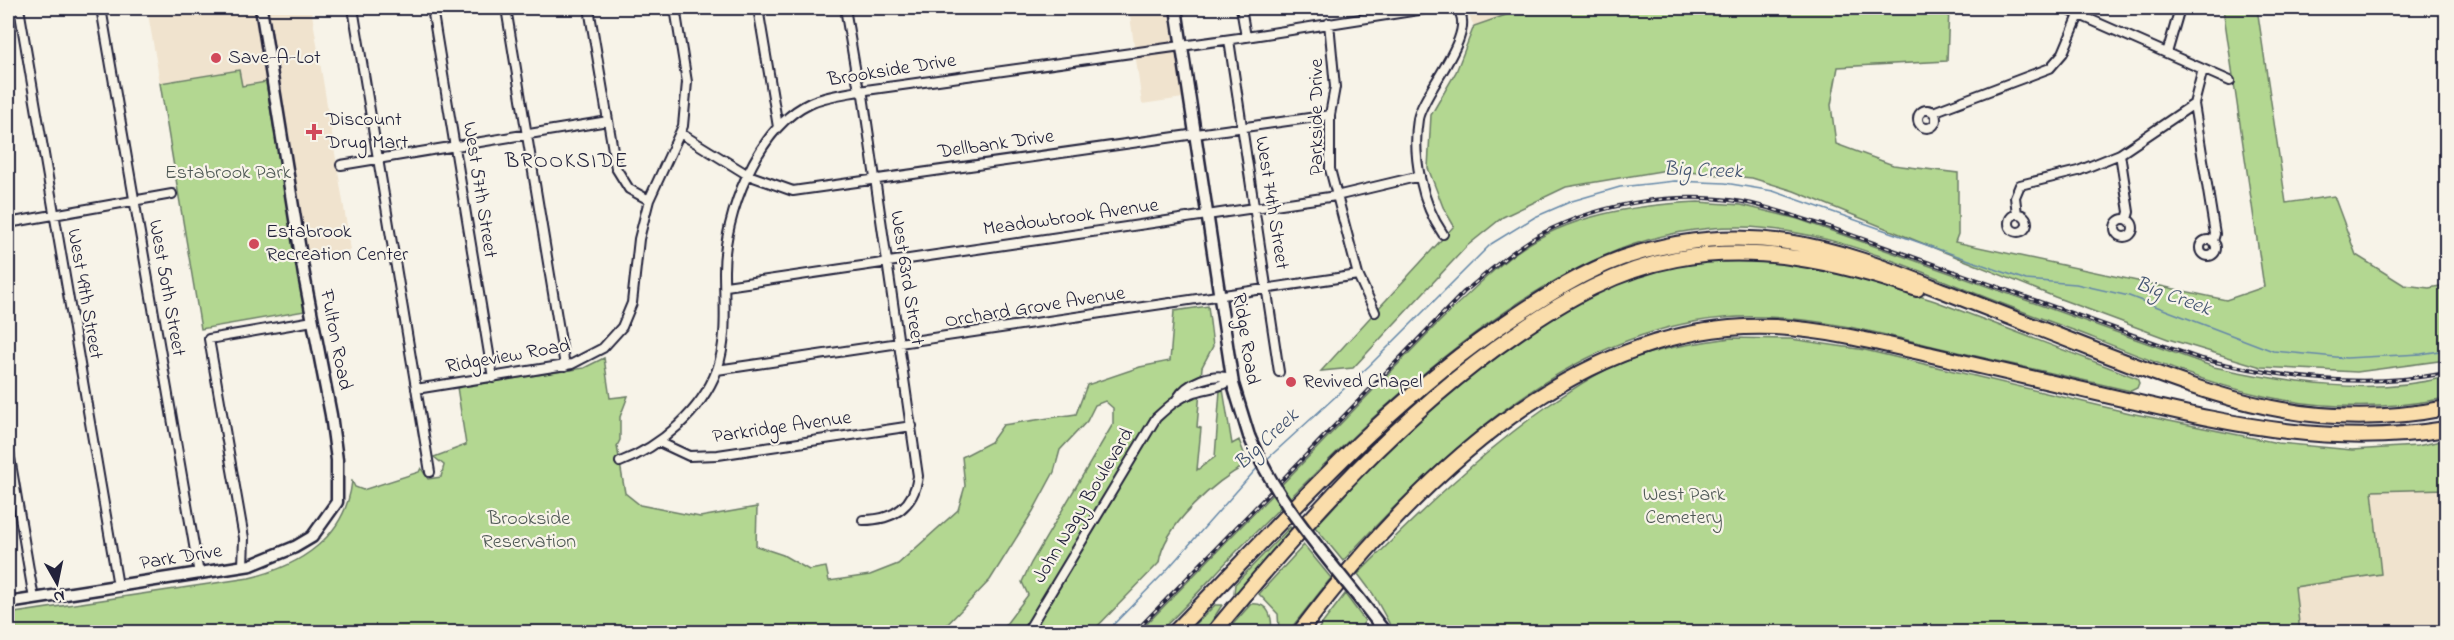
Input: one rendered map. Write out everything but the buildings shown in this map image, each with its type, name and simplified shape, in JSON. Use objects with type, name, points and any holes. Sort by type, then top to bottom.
[{"type":"highway","points":[[1175,633],[1351,452],[1422,386],[1473,346],[1537,302],[1584,274],[1620,259],[1698,241],[1739,239],[1784,242],[1856,258],[2182,384],[2272,410],[2306,415],[2363,418],[2446,408]]},
{"type":"highway","points":[[1214,633],[1352,475],[1434,396],[1497,347],[1560,305],[1596,285],[1632,271],[1701,255],[1757,254],[1797,258],[1866,274],[2044,330]]},
{"type":"highway","points":[[1302,633],[1330,593],[1373,542],[1426,488],[1523,409],[1567,380],[1612,357],[1649,342],[1691,332],[1751,327],[1814,331],[1879,343],[2209,419],[2292,433],[2370,437],[2446,429]]},
{"type":"main road","name":"Fulton Road","points":[[261,8],[337,460],[337,502]]},
{"type":"main road","name":"Ridge Road","points":[[1176,8],[1233,379],[1249,436],[1270,482],[1286,506],[1385,633]]},
{"type":"main road","name":"Park Drive","points":[[8,603],[199,574],[243,566],[273,557],[312,537],[337,502]]},
{"type":"street","name":"West 49th Street","points":[[19,8],[118,586]]},
{"type":"street","name":"West 50th Street","points":[[101,8],[199,574]]},
{"type":"street","points":[[353,8],[430,472]]},
{"type":"street","name":"West 57th Street","points":[[432,8],[493,378]]},
{"type":"street","points":[[506,8],[565,366]]},
{"type":"street","points":[[589,8],[616,168],[622,182],[636,194],[649,200]]},
{"type":"street","name":"Ridgeview Road","points":[[416,389],[565,366],[591,357],[603,348],[628,316],[635,285],[639,239],[649,200],[680,133],[687,82],[675,8]]},
{"type":"street","points":[[758,8],[778,127]]},
{"type":"street","name":"West 63rd Street","points":[[844,8],[859,91],[863,95],[918,477],[916,491],[909,503],[897,513],[880,520],[863,520]]},
{"type":"street","points":[[1241,8],[1246,37]]},
{"type":"street","name":"Brookside Drive","points":[[620,462],[659,442],[687,416],[717,370],[726,316],[724,270],[729,232],[748,176],[778,127],[809,103],[859,91],[1229,40],[1408,9],[1431,8]]},
{"type":"street","points":[[1443,234],[1436,223],[1420,176],[1416,150],[1418,118],[1426,94],[1459,43],[1462,20],[1461,13],[1456,8]]},
{"type":"street","points":[[2064,8],[2080,11],[2230,81]]},
{"type":"street","points":[[2167,52],[2180,8]]},
{"type":"street","points":[[1933,112],[2050,68],[2063,53],[2080,11]]},
{"type":"street","name":"Parkside Drive","points":[[1329,23],[1335,87],[1330,114],[1330,169],[1358,275],[1376,312]]},
{"type":"street","name":"West 74th Street","points":[[1229,40],[1279,372]]},
{"type":"street","points":[[2203,69],[2194,104],[2215,234],[2213,242]]},
{"type":"street","points":[[2017,214],[2015,197],[2020,185],[2079,171],[2120,154],[2194,104]]},
{"type":"street","name":"Dellbank Drive","points":[[680,133],[748,176],[793,191],[1330,114]]},
{"type":"street","points":[[341,165],[608,121]]},
{"type":"street","points":[[2120,154],[2129,212],[2127,219]]},
{"type":"street","name":"Meadowbrook Avenue","points":[[726,286],[1336,196],[1420,176]]},
{"type":"street","points":[[8,222],[172,194]]},
{"type":"street","name":"Orchard Grove Avenue","points":[[717,370],[900,345],[1358,275]]},
{"type":"street","points":[[243,566],[244,538],[209,339],[314,321]]},
{"type":"street","name":"John Nagy Boulevard","points":[[1027,633],[1156,418],[1176,401],[1210,387],[1225,385],[1233,379]]},
{"type":"street","name":"Parkridge Avenue","points":[[659,442],[689,456],[718,455],[912,426]]},
{"type":"street","points":[[8,446],[34,599]]},
{"type":"shaded area","points":[[147,8],[311,8],[351,250],[296,259],[266,83],[242,86],[239,70],[160,83]]},
{"type":"shaded area","points":[[1129,8],[1168,8],[1183,98],[1142,104]]},
{"type":"shaded area","points":[[1465,8],[1526,8],[1474,26]]},
{"type":"shaded area","points":[[2446,489],[2446,632],[2300,632],[2295,587],[2381,574],[2372,490]]},
{"type":"green space","points":[[1526,8],[1949,8],[1947,61],[1838,67],[1831,105],[1836,144],[1893,165],[1958,173],[1958,234],[1955,242],[2226,300],[2264,287],[2223,8],[2257,8],[2286,203],[2334,196],[2356,255],[2404,285],[2429,288],[2446,285],[2446,360],[2357,372],[2261,367],[2168,339],[2055,297],[1794,191],[1752,178],[1667,170],[1566,187],[1503,217],[1467,246],[1353,368],[1321,371],[1454,226],[1443,207],[1428,168],[1431,115],[1456,72],[1474,26]]},
{"type":"green space","name":"Estabrook Park","points":[[239,70],[242,86],[266,82],[305,311],[201,329],[160,83]]},
{"type":"green space","points":[[1698,202],[1741,205],[1798,219],[2214,367],[2271,378],[2330,385],[2389,386],[2446,377],[2446,398],[2397,405],[2351,407],[2264,396],[2179,371],[1907,266],[1825,239],[1798,233],[1741,227],[1709,228],[1678,233],[1648,240],[1591,262],[1536,292],[1471,336],[1366,424],[1235,553],[1159,632],[1139,632],[1435,326],[1514,254],[1556,230],[1601,214],[1625,209]]},
{"type":"green space","points":[[1722,258],[1785,260],[1853,275],[1935,301],[2137,378],[2139,383],[2137,388],[2131,391],[1834,324],[1766,317],[1703,320],[1642,335],[1585,359],[1530,391],[1479,429],[1431,472],[1343,561],[1315,527],[1386,449],[1438,399],[1527,331],[1591,294],[1625,279],[1667,265]]},
{"type":"green space","name":"Brookside Reservation","points":[[1208,306],[1213,346],[1202,367],[1197,427],[1201,428],[1197,470],[1215,457],[1221,377],[1232,444],[1239,440],[1248,464],[1221,481],[1180,520],[1170,534],[1159,563],[1092,632],[1000,632],[1028,595],[1022,582],[1031,563],[1113,424],[1113,408],[1105,401],[1095,405],[1087,421],[1060,450],[1054,472],[1033,511],[990,580],[940,632],[8,632],[8,614],[249,578],[286,566],[317,546],[330,533],[341,518],[348,501],[352,481],[355,487],[363,490],[419,472],[421,468],[428,479],[441,477],[444,465],[434,457],[466,445],[457,387],[584,368],[604,358],[610,398],[628,396],[620,417],[620,440],[617,446],[625,493],[640,505],[700,517],[757,507],[756,546],[783,555],[809,570],[826,567],[829,581],[870,575],[898,564],[958,510],[965,486],[962,457],[991,442],[1003,425],[1076,414],[1087,385],[1140,367],[1170,361],[1174,311]]},
{"type":"green space","name":"West Park Cemetery","points":[[1731,338],[1791,339],[1865,350],[2130,413],[2278,443],[2352,450],[2417,446],[2446,440],[2446,489],[2372,491],[2381,574],[2295,587],[2300,632],[1394,632],[1373,594],[1358,574],[1426,507],[1473,465],[1549,405],[1585,381],[1614,366],[1664,350]]},
{"type":"green space","points":[[1290,527],[1294,532],[1242,589],[1234,593],[1235,584]]},
{"type":"green space","points":[[1304,545],[1331,578],[1288,632],[1279,632],[1278,614],[1259,594]]},
{"type":"green space","points":[[1345,594],[1365,621],[1358,632],[1316,632]]},
{"type":"green space","points":[[1251,604],[1266,608],[1270,616],[1271,632],[1226,632]]},
{"type":"green space","points":[[1215,605],[1222,605],[1205,632],[1188,632]]},
{"type":"waterway","name":"Big Creek","points":[[1265,461],[1369,366],[1491,244],[1535,217],[1572,201],[1620,187],[1675,181],[1725,183],[1773,191],[2026,280],[2076,284],[2129,296],[2273,351],[2346,358],[2421,354],[2446,350]]},
{"type":"waterway","name":"Big Creek","points":[[1106,632],[1164,573],[1259,466]]},
{"type":"railway","points":[[1135,632],[1464,292],[1511,254],[1541,234],[1564,223],[1614,207],[1640,202],[1692,198],[1743,202],[1763,207],[1823,225],[2198,358],[2229,365],[2291,376],[2353,381],[2415,378],[2446,373]]},
{"type":"place","name":"Save-A-Lot","points":[[216,58]]},
{"type":"place","name":"Discount Drug Mart","points":[[314,132]]},
{"type":"place","name":"Estabrook Recreation Center","points":[[254,244]]},
{"type":"place","name":"Revived Chapel","points":[[1291,382]]},
{"type":"district","name":"BROOKSIDE","points":[[567,162]]}]
